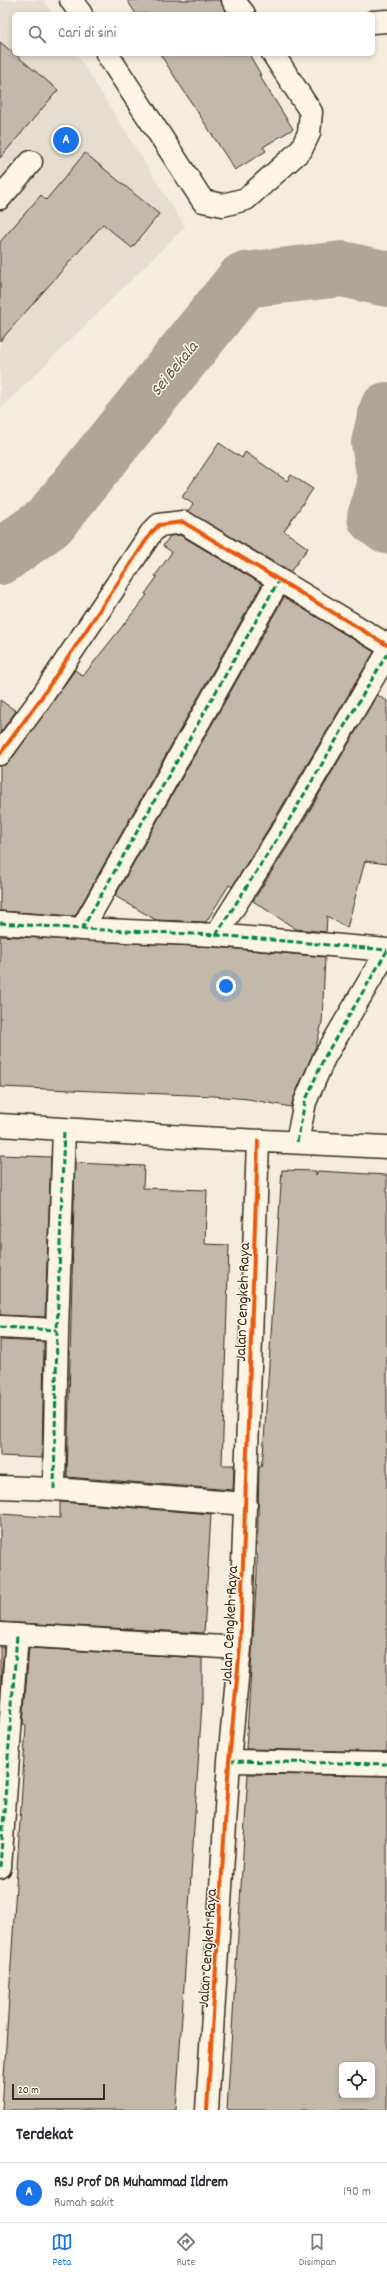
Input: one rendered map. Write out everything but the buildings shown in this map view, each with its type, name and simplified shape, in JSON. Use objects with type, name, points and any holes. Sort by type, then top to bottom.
[{"type":"street","points":[[71,0],[80,12]]},
{"type":"street","points":[[233,0],[242,12]]},
{"type":"street","points":[[375,22],[387,21]]},
{"type":"street","points":[[108,56],[203,201],[223,205],[246,199],[301,150],[310,133],[310,112],[274,56]]},
{"type":"street","points":[[0,198],[31,162]]},
{"type":"street","points":[[0,754],[39,701],[151,533],[159,525],[183,522],[387,646]]},
{"type":"street","points":[[82,929],[279,580]]},
{"type":"street","points":[[216,935],[289,820],[387,654]]},
{"type":"street","points":[[0,923],[82,929],[216,935],[387,951],[324,1058],[305,1102],[297,1142]]},
{"type":"street","points":[[0,1125],[64,1130],[387,1147]]},
{"type":"street","points":[[54,1490],[57,1330],[64,1130]]},
{"type":"street","name":"Jalan Cengkeh Raya","points":[[208,2110],[229,1761],[240,1648],[258,1141]]},
{"type":"street","points":[[0,1327],[57,1330]]},
{"type":"street","points":[[0,1487],[246,1504]]},
{"type":"street","points":[[0,1867],[9,1635],[240,1648]]},
{"type":"street","points":[[229,1761],[387,1764]]},
{"type":"shaded area","points":[[0,0],[44,0],[51,12],[12,12],[12,56],[78,56],[185,227],[0,409]]},
{"type":"waterway","name":"Sei Bekala","points":[[0,557],[49,522],[244,280],[342,269],[387,279]]},
{"type":"waterway","name":"Sei Bekala","points":[[387,410],[379,443],[386,483],[375,517],[387,526]]},
{"type":"marked path","points":[[82,929],[279,580]]},
{"type":"marked path","points":[[216,935],[289,820],[387,654]]},
{"type":"marked path","points":[[0,923],[82,929],[216,935],[387,950]]},
{"type":"marked path","points":[[297,1142],[305,1102],[324,1058],[387,951]]},
{"type":"marked path","points":[[54,1489],[57,1330],[64,1130]]},
{"type":"marked path","points":[[0,1327],[57,1330]]},
{"type":"marked path","points":[[0,1867],[17,1635]]},
{"type":"marked path","points":[[229,1761],[387,1764]]},
{"type":"cycle path","points":[[0,754],[39,701],[151,533],[159,525],[183,522],[387,645]]},
{"type":"cycle path","points":[[207,2110],[229,1761],[240,1648],[258,1141]]},
{"type":"place","name":"RSJ Prof DR Muhammad Ildrem","points":[[66,140]]}]
